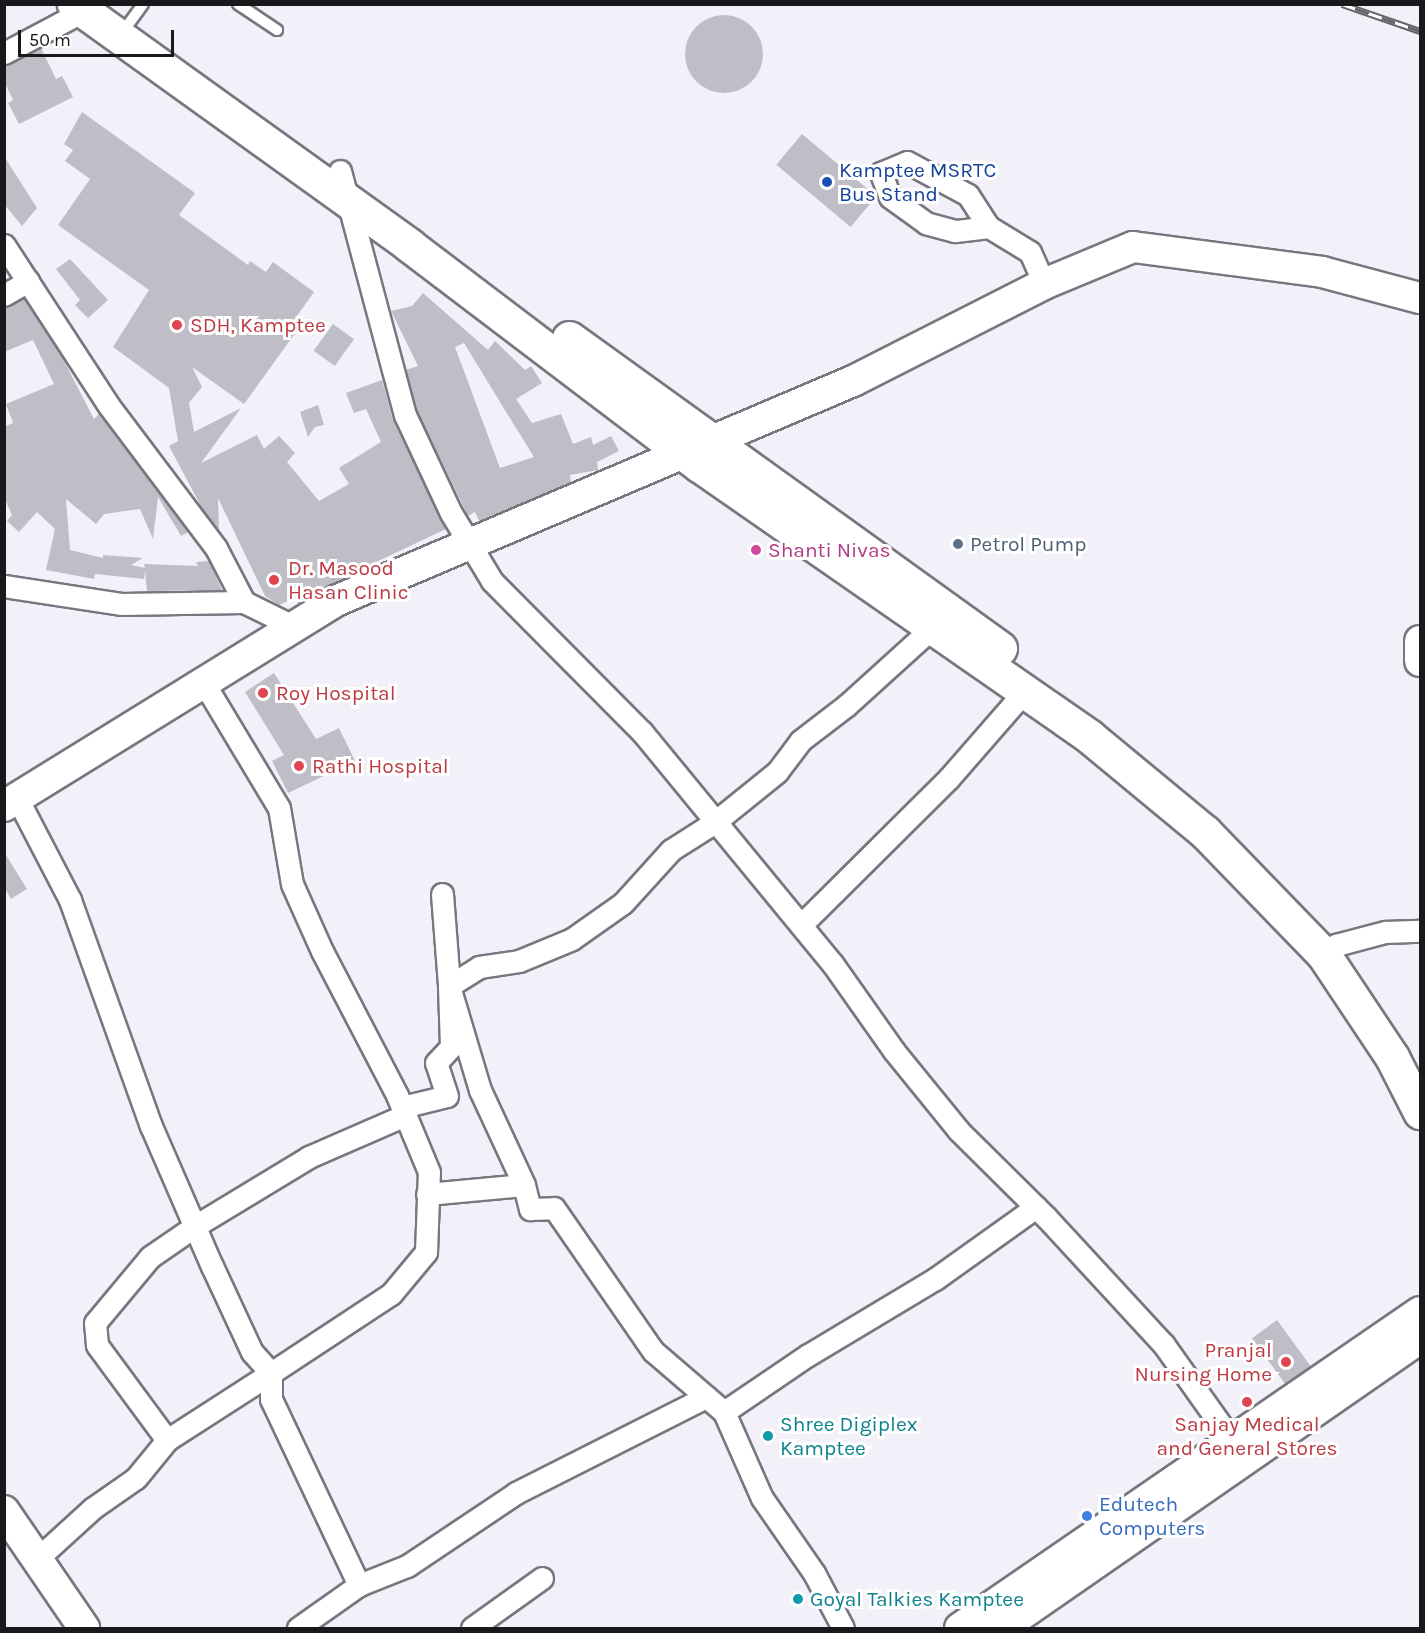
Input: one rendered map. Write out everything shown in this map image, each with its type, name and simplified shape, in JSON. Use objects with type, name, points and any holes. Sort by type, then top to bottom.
[{"type":"highway","points":[[106,9],[340,171],[697,447]]},
{"type":"highway","points":[[106,9],[348,202],[1215,812],[1330,950],[1392,1057],[1420,1112]]},
{"type":"highway","points":[[893,584],[933,627],[965,635],[1025,691],[1090,737],[1205,832],[1330,950],[1368,981],[1420,1072]]},
{"type":"street","points":[[4,53],[106,9]]},
{"type":"street","points":[[989,227],[955,231],[926,223],[890,197],[880,173],[907,162],[933,174],[968,195],[989,227],[1030,252],[1044,284]]},
{"type":"street","points":[[340,171],[405,415],[468,544],[492,581],[642,732],[801,925],[894,1051],[959,1131],[1036,1207],[1164,1344],[1233,1442]]},
{"type":"street","points":[[4,244],[109,406],[216,548],[244,602]]},
{"type":"street","points":[[359,1586],[271,1399],[271,1373],[252,1352],[147,1116],[70,900],[10,802],[338,600],[853,381],[1044,284],[1133,248],[1322,272],[1420,298]]},
{"type":"street","points":[[4,295],[28,281]]},
{"type":"street","points":[[4,586],[121,604],[244,602],[296,627]]},
{"type":"street","points":[[449,986],[479,967],[519,961],[572,939],[623,903],[671,850],[715,822],[777,772],[800,741],[847,705],[933,627]]},
{"type":"street","points":[[1420,641],[1420,661]]},
{"type":"street","points":[[37,1559],[93,1508],[136,1478],[167,1440],[391,1294],[426,1252],[429,1172],[404,1111],[292,884],[279,808],[204,683]]},
{"type":"street","points":[[801,925],[949,778],[1025,691]]},
{"type":"street","points":[[167,1440],[97,1345],[95,1323],[150,1257],[195,1226],[309,1157],[404,1111],[447,1096],[436,1063],[451,1047],[442,894]]},
{"type":"street","points":[[1330,950],[1385,932],[1420,931]]},
{"type":"street","points":[[449,986],[480,1090],[524,1185],[530,1209],[554,1208],[653,1351],[723,1412],[762,1498],[814,1573],[843,1629]]},
{"type":"street","points":[[427,1194],[524,1185]]},
{"type":"street","points":[[723,1412],[808,1355],[934,1279],[1036,1207]]},
{"type":"street","points":[[960,1629],[1420,1312]]},
{"type":"street","points":[[1002,1629],[1420,1338]]},
{"type":"street","points":[[298,1629],[359,1586],[406,1566],[516,1494],[706,1397]]},
{"type":"street","points":[[4,1511],[84,1629]]},
{"type":"street","points":[[472,1629],[542,1578]]},
{"type":"lane","points":[[238,4],[277,30]]},
{"type":"building","points":[[724,15],[739,18],[756,32],[763,54],[760,69],[746,86],[724,93],[709,90],[692,76],[685,54],[688,39],[702,22]]},
{"type":"building","points":[[41,48],[56,79],[62,76],[73,97],[19,124],[8,103],[13,100],[4,81],[4,66]]},
{"type":"building","points":[[82,112],[195,193],[179,215],[248,265],[250,261],[266,272],[273,262],[314,292],[289,327],[296,332],[244,404],[192,367],[202,387],[189,403],[194,432],[241,408],[201,463],[257,435],[264,449],[279,436],[295,453],[287,462],[319,501],[349,484],[339,468],[381,442],[366,409],[354,413],[346,393],[382,380],[393,420],[446,529],[355,572],[298,604],[295,598],[279,605],[265,596],[218,498],[219,531],[202,508],[169,446],[178,441],[169,388],[113,347],[149,290],[58,225],[90,179],[65,161],[73,150],[64,144]]},
{"type":"building","name":"Kamptee MSRTC Bus Stand","points":[[802,134],[876,196],[851,227],[776,165]]},
{"type":"building","points":[[4,156],[37,208],[22,226],[4,204]]},
{"type":"building","points":[[70,259],[108,300],[88,318],[75,305],[80,300],[56,269]]},
{"type":"building","points":[[423,293],[488,350],[495,341],[525,370],[531,366],[542,383],[516,399],[532,423],[561,414],[573,444],[591,437],[593,445],[611,436],[619,451],[597,462],[598,470],[570,475],[571,482],[479,521],[475,512],[468,516],[417,411],[406,370],[418,366],[391,311],[412,306]],"holes":[[[464,343],[534,457],[500,468],[455,347]]]},
{"type":"building","points":[[24,298],[63,359],[94,419],[99,414],[188,532],[181,536],[158,497],[153,539],[140,509],[104,514],[96,524],[66,499],[70,550],[103,558],[103,555],[143,558],[131,565],[145,568],[144,564],[198,566],[196,562],[209,561],[222,590],[147,591],[145,571],[144,579],[95,574],[94,579],[46,570],[55,529],[37,512],[19,532],[7,521],[12,515],[4,497],[4,427],[13,423],[6,404],[54,384],[33,340],[4,352],[4,308]]},
{"type":"building","points":[[333,324],[354,339],[335,366],[314,351]]},
{"type":"building","points":[[318,405],[324,425],[315,427],[308,437],[300,412]]},
{"type":"building","points":[[274,673],[316,739],[339,728],[355,761],[288,793],[272,761],[284,755],[245,692]]},
{"type":"building","points":[[4,852],[27,889],[11,899],[4,887]]},
{"type":"building","points":[[1277,1320],[1311,1366],[1285,1384],[1252,1338]]},
{"type":"railway","points":[[1342,4],[1420,31]]},
{"type":"place","name":"Kamptee MSRTC Bus Stand","points":[[827,182]]},
{"type":"place","name":"SDH, Kamptee","points":[[177,325]]},
{"type":"place","name":"Petrol Pump","points":[[958,544]]},
{"type":"place","name":"Shanti Nivas","points":[[756,550]]},
{"type":"place","name":"Dr. Masood Hasan Clinic","points":[[274,580]]},
{"type":"place","name":"Roy Hospital","points":[[263,693]]},
{"type":"place","name":"Rathi Hospital","points":[[299,766]]},
{"type":"place","name":"Pranjal Nursing Home","points":[[1286,1362]]},
{"type":"place","name":"Sanjay Medical and General Stores","points":[[1247,1402]]},
{"type":"place","name":"Shree Digiplex Kamptee","points":[[768,1436]]},
{"type":"place","name":"Edutech Computers","points":[[1087,1516]]},
{"type":"place","name":"Goyal Talkies Kamptee","points":[[798,1599]]}]
